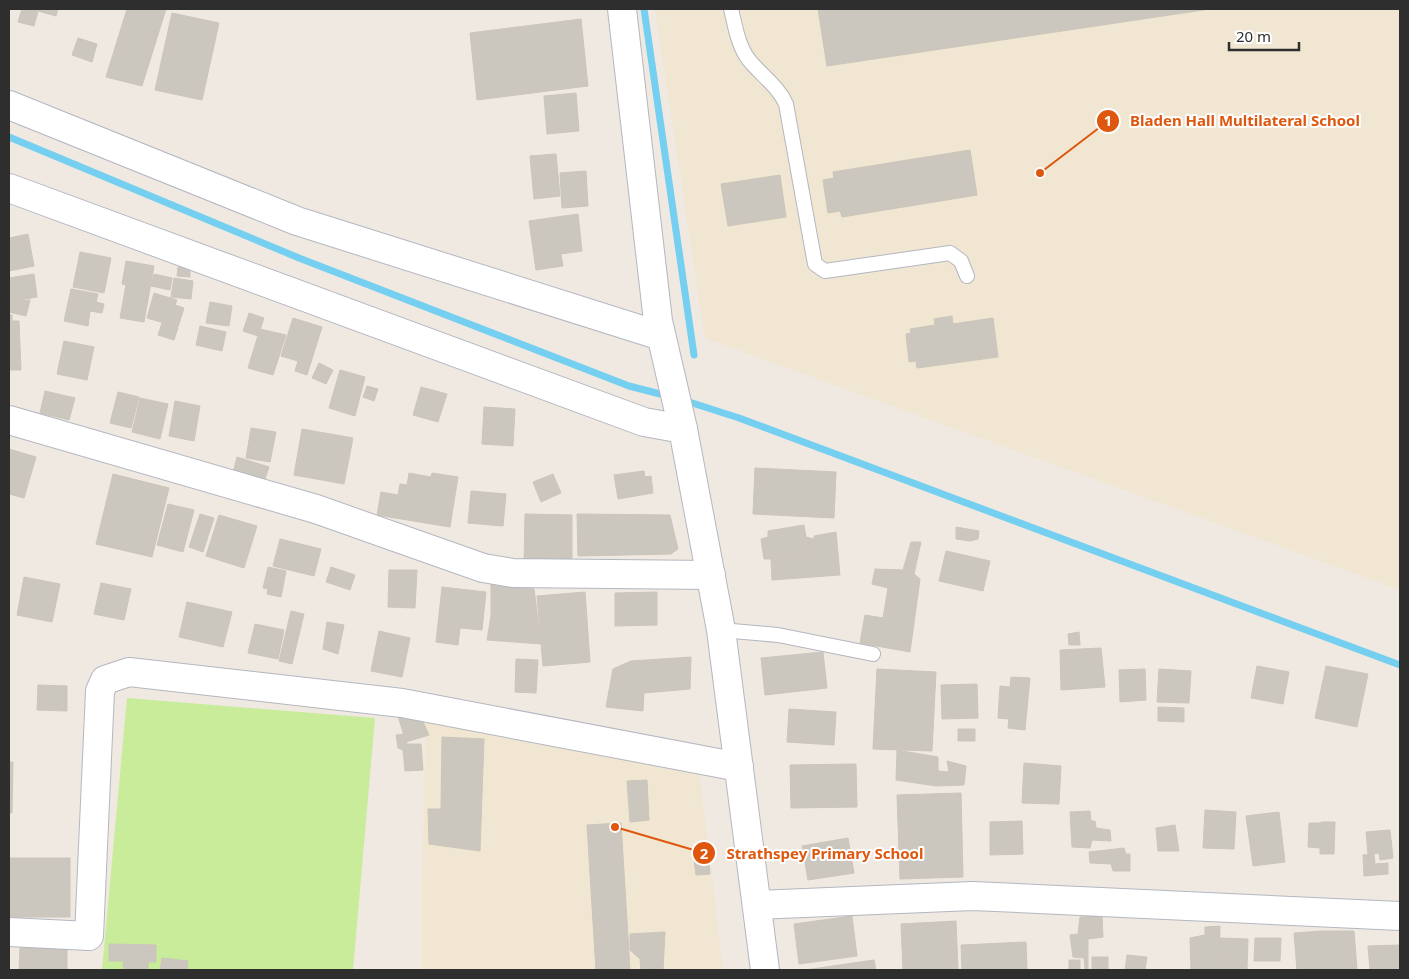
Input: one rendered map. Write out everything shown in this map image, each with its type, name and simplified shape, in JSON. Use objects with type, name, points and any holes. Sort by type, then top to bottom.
[{"type":"street","points":[[622,9],[658,321],[683,429],[721,630],[765,970]]},
{"type":"street","points":[[9,106],[297,221],[661,336]]},
{"type":"street","points":[[9,188],[644,422],[683,429]]},
{"type":"street","points":[[9,420],[316,509],[483,568],[513,573],[711,575]]},
{"type":"street","points":[[9,932],[89,936],[100,691],[105,680],[129,672],[402,704],[739,767]]},
{"type":"street","points":[[757,905],[973,896],[1400,916]]},
{"type":"lane","points":[[731,9],[742,48],[748,59],[782,94],[786,104],[815,264],[825,271],[950,253],[961,261],[967,276]]},
{"type":"lane","points":[[721,630],[778,635],[873,654]]},
{"type":"shaded area","points":[[655,9],[1400,9],[1400,590],[705,338]]},
{"type":"shaded area","points":[[426,719],[699,770],[723,970],[422,970]]},
{"type":"green space","points":[[127,698],[375,718],[353,970],[102,970]]},
{"type":"building","points":[[22,9],[58,9],[56,16],[38,11],[34,26],[18,22]]},
{"type":"building","points":[[127,9],[166,9],[142,86],[106,77]]},
{"type":"building","points":[[818,9],[1210,9],[827,66]]},
{"type":"building","points":[[172,13],[219,23],[202,100],[155,90]]},
{"type":"building","points":[[581,19],[588,86],[477,100],[470,33]]},
{"type":"building","points":[[78,38],[97,44],[92,62],[72,55]]},
{"type":"building","points":[[576,93],[579,131],[547,134],[544,96]]},
{"type":"building","points":[[970,150],[977,195],[842,217],[840,211],[828,213],[823,180],[834,178],[833,172]]},
{"type":"building","points":[[556,154],[560,196],[534,199],[530,156]]},
{"type":"building","points":[[586,171],[588,206],[562,208],[560,173]]},
{"type":"building","points":[[780,175],[786,217],[728,226],[721,184]]},
{"type":"building","points":[[578,214],[582,251],[561,254],[563,266],[536,270],[529,221]]},
{"type":"building","points":[[28,234],[34,266],[9,271],[9,238]]},
{"type":"building","points":[[80,252],[111,258],[104,293],[73,287]]},
{"type":"building","points":[[126,261],[154,266],[144,322],[120,318],[126,285],[122,284]]},
{"type":"building","points":[[178,267],[190,268],[190,277],[177,276]]},
{"type":"building","points":[[34,274],[37,297],[9,302],[9,278]]},
{"type":"building","points":[[154,274],[172,278],[170,290],[151,286]]},
{"type":"building","points":[[174,278],[193,281],[191,299],[171,297]]},
{"type":"building","points":[[71,289],[98,294],[96,302],[104,304],[102,313],[90,311],[88,326],[64,321]]},
{"type":"building","points":[[154,293],[177,300],[175,305],[184,308],[178,327],[147,318]]},
{"type":"building","points":[[30,300],[26,316],[9,312],[10,302]]},
{"type":"building","points":[[210,302],[232,306],[229,326],[206,323]]},
{"type":"building","points":[[249,313],[264,318],[258,336],[243,331]]},
{"type":"building","points":[[9,315],[12,315],[12,321],[19,321],[21,370],[9,370]]},
{"type":"building","points":[[952,316],[953,324],[993,318],[998,357],[917,368],[916,361],[909,362],[906,334],[911,333],[910,329],[935,325],[934,319]]},
{"type":"building","points":[[293,318],[322,327],[307,375],[295,371],[298,361],[281,356]]},
{"type":"building","points":[[162,323],[178,328],[174,340],[158,335]]},
{"type":"building","points":[[200,326],[226,332],[222,351],[196,345]]},
{"type":"building","points":[[260,329],[286,335],[273,375],[248,368]]},
{"type":"building","points":[[64,341],[94,347],[87,380],[57,374]]},
{"type":"building","points":[[319,363],[333,370],[326,384],[312,378]]},
{"type":"building","points":[[340,370],[365,377],[355,416],[329,408]]},
{"type":"building","points":[[367,386],[378,389],[374,401],[363,397]]},
{"type":"building","points":[[421,387],[447,394],[438,422],[413,415]]},
{"type":"building","points":[[45,391],[75,398],[69,420],[40,413]]},
{"type":"building","points":[[118,392],[139,397],[131,428],[110,423]]},
{"type":"building","points":[[140,398],[168,404],[160,439],[132,432]]},
{"type":"building","points":[[175,401],[200,406],[194,441],[169,436]]},
{"type":"building","points":[[484,407],[515,409],[513,446],[482,444]]},
{"type":"building","points":[[251,428],[276,432],[270,462],[246,458]]},
{"type":"building","points":[[302,429],[353,438],[344,484],[294,475]]},
{"type":"building","points":[[9,449],[36,457],[24,498],[9,494]]},
{"type":"building","points":[[237,457],[269,467],[264,482],[233,473]]},
{"type":"building","points":[[755,468],[836,472],[834,518],[753,514]]},
{"type":"building","points":[[644,471],[645,477],[651,476],[653,493],[618,499],[614,475]]},
{"type":"building","points":[[409,473],[431,477],[432,473],[458,477],[450,527],[377,515],[381,492],[398,495],[400,484],[407,485]]},
{"type":"building","points":[[113,474],[169,488],[152,557],[96,544]]},
{"type":"building","points":[[553,474],[561,493],[541,502],[533,482]]},
{"type":"building","points":[[471,491],[506,494],[503,526],[468,523]]},
{"type":"building","points":[[168,504],[194,510],[183,552],[157,545]]},
{"type":"building","points":[[200,514],[214,518],[203,552],[189,547]]},
{"type":"building","points":[[525,514],[572,515],[572,566],[524,564]]},
{"type":"building","points":[[577,514],[670,515],[678,549],[671,554],[578,556]]},
{"type":"building","points":[[219,515],[257,526],[244,568],[206,556]]},
{"type":"building","points":[[804,525],[806,537],[814,539],[816,552],[764,559],[761,539],[768,537],[768,531]]},
{"type":"building","points":[[956,527],[979,531],[978,539],[970,541],[956,539]]},
{"type":"building","points":[[836,532],[840,575],[772,580],[771,559],[816,552],[814,536]]},
{"type":"building","points":[[280,539],[321,549],[314,576],[273,566]]},
{"type":"building","points":[[911,542],[921,542],[914,574],[920,579],[910,652],[860,643],[865,615],[883,618],[888,588],[872,584],[875,569],[903,570]]},
{"type":"building","points":[[946,551],[990,561],[983,591],[939,581]]},
{"type":"building","points":[[268,567],[286,571],[281,597],[267,594],[268,589],[263,588]]},
{"type":"building","points":[[331,567],[355,575],[350,590],[326,582]]},
{"type":"building","points":[[389,570],[417,570],[415,608],[388,607]]},
{"type":"building","points":[[24,577],[60,584],[52,622],[17,615]]},
{"type":"building","points":[[101,583],[131,589],[124,620],[94,614]]},
{"type":"building","points":[[491,583],[534,589],[541,644],[487,640],[491,616]]},
{"type":"building","points":[[442,587],[486,592],[482,630],[460,628],[458,645],[436,642]]},
{"type":"building","points":[[585,592],[590,662],[543,666],[537,596]]},
{"type":"building","points":[[657,592],[657,625],[615,626],[615,593]]},
{"type":"building","points":[[187,602],[232,612],[223,647],[179,637]]},
{"type":"building","points":[[291,611],[304,614],[292,664],[279,661]]},
{"type":"building","points":[[327,622],[344,625],[338,654],[323,649]]},
{"type":"building","points":[[255,624],[284,630],[278,659],[248,653]]},
{"type":"building","points":[[379,631],[410,638],[402,677],[371,671]]},
{"type":"building","points":[[1079,632],[1080,645],[1069,645],[1068,634]]},
{"type":"building","points":[[1101,648],[1105,687],[1061,690],[1060,650]]},
{"type":"building","points":[[823,652],[827,688],[765,695],[761,658]]},
{"type":"building","points":[[691,657],[690,689],[644,693],[643,711],[606,707],[613,669],[631,661]]},
{"type":"building","points":[[516,659],[538,660],[536,693],[515,692]]},
{"type":"building","points":[[1257,666],[1289,672],[1283,704],[1251,698]]},
{"type":"building","points":[[1326,666],[1368,674],[1357,727],[1315,718]]},
{"type":"building","points":[[877,669],[936,672],[932,751],[873,749]]},
{"type":"building","points":[[1145,669],[1146,700],[1120,702],[1119,670]]},
{"type":"building","points":[[1159,669],[1191,671],[1189,703],[1157,702]]},
{"type":"building","points":[[1011,677],[1030,678],[1025,730],[1008,728],[1009,719],[998,718],[1000,686],[1010,687]]},
{"type":"building","points":[[977,684],[978,718],[942,719],[941,685]]},
{"type":"building","points":[[38,685],[67,686],[67,711],[37,710]]},
{"type":"building","points":[[1158,707],[1184,708],[1184,722],[1158,721]]},
{"type":"building","points":[[417,709],[429,735],[406,742],[398,716]]},
{"type":"building","points":[[789,709],[836,712],[834,745],[787,742]]},
{"type":"building","points":[[958,729],[975,729],[975,741],[958,741]]},
{"type":"building","points":[[404,734],[407,744],[421,744],[423,770],[405,771],[403,750],[398,748],[396,735]]},
{"type":"building","points":[[442,737],[484,739],[480,851],[429,844],[428,809],[441,809]]},
{"type":"building","points":[[897,750],[938,757],[938,771],[949,772],[947,761],[966,766],[964,785],[936,786],[896,780]]},
{"type":"building","points":[[9,762],[13,762],[12,813],[9,813]]},
{"type":"building","points":[[1024,763],[1061,766],[1059,804],[1022,803]]},
{"type":"building","points":[[856,764],[857,807],[791,808],[790,765]]},
{"type":"building","points":[[647,780],[649,820],[630,822],[627,781]]},
{"type":"building","points":[[961,793],[963,877],[900,879],[897,795]]},
{"type":"building","points":[[1205,810],[1236,812],[1234,849],[1203,848]]},
{"type":"building","points":[[1090,811],[1091,821],[1095,821],[1096,828],[1110,830],[1111,841],[1092,840],[1090,848],[1072,847],[1070,812]]},
{"type":"building","points":[[1279,812],[1285,862],[1253,866],[1246,816]]},
{"type":"building","points":[[1022,821],[1023,854],[990,855],[990,822]]},
{"type":"building","points":[[1335,822],[1334,854],[1320,854],[1320,848],[1308,847],[1309,823]]},
{"type":"building","points":[[621,823],[630,970],[596,970],[587,825]]},
{"type":"building","points":[[1175,825],[1179,851],[1158,851],[1156,828]]},
{"type":"building","points":[[1390,830],[1393,858],[1380,860],[1379,853],[1368,854],[1366,832]]},
{"type":"building","points":[[848,838],[854,873],[808,880],[802,846]]},
{"type":"building","points":[[1124,848],[1126,854],[1130,854],[1130,871],[1113,871],[1111,864],[1090,863],[1089,852]]},
{"type":"building","points":[[708,850],[710,874],[696,875],[693,852]]},
{"type":"building","points":[[1374,854],[1375,864],[1388,863],[1388,874],[1364,876],[1363,855]]},
{"type":"building","points":[[10,858],[70,858],[70,917],[10,917]]},
{"type":"building","points":[[852,916],[857,956],[799,964],[794,924]]},
{"type":"building","points":[[1102,916],[1103,937],[1088,939],[1088,970],[1085,970],[1084,958],[1073,957],[1070,935],[1078,934],[1080,917]]},
{"type":"building","points":[[956,921],[958,970],[903,970],[901,924]]},
{"type":"building","points":[[1220,926],[1219,970],[1191,970],[1190,938],[1205,935],[1205,927]]},
{"type":"building","points":[[1354,931],[1357,970],[1297,970],[1294,933]]},
{"type":"building","points":[[665,932],[663,970],[641,970],[640,959],[630,950],[630,934]]},
{"type":"building","points":[[1220,938],[1248,939],[1247,970],[1219,970]]},
{"type":"building","points":[[1255,938],[1281,938],[1280,961],[1254,961]]},
{"type":"building","points":[[1026,942],[1027,970],[962,970],[961,945]]},
{"type":"building","points":[[109,944],[156,945],[156,962],[148,962],[148,970],[124,970],[123,961],[109,961]]},
{"type":"building","points":[[1400,945],[1400,970],[1370,970],[1368,946]]},
{"type":"building","points":[[20,948],[67,948],[67,970],[19,970]]},
{"type":"building","points":[[1127,955],[1147,957],[1145,970],[1125,970]]},
{"type":"building","points":[[1092,957],[1108,957],[1108,970],[1092,970]]},
{"type":"building","points":[[162,958],[188,961],[187,970],[160,970]]},
{"type":"building","points":[[874,960],[876,970],[805,970]]},
{"type":"building","points":[[1069,960],[1080,960],[1080,970],[1069,970]]},
{"type":"waterway","points":[[644,9],[694,355]]},
{"type":"waterway","points":[[9,137],[299,258],[629,386],[668,396]]},
{"type":"waterway","points":[[683,400],[739,418],[1400,665]]},
{"type":"place","name":"Bladen Hall Multilateral School","points":[[1040,173]]},
{"type":"place","name":"Strathspey Primary School","points":[[615,827]]}]
